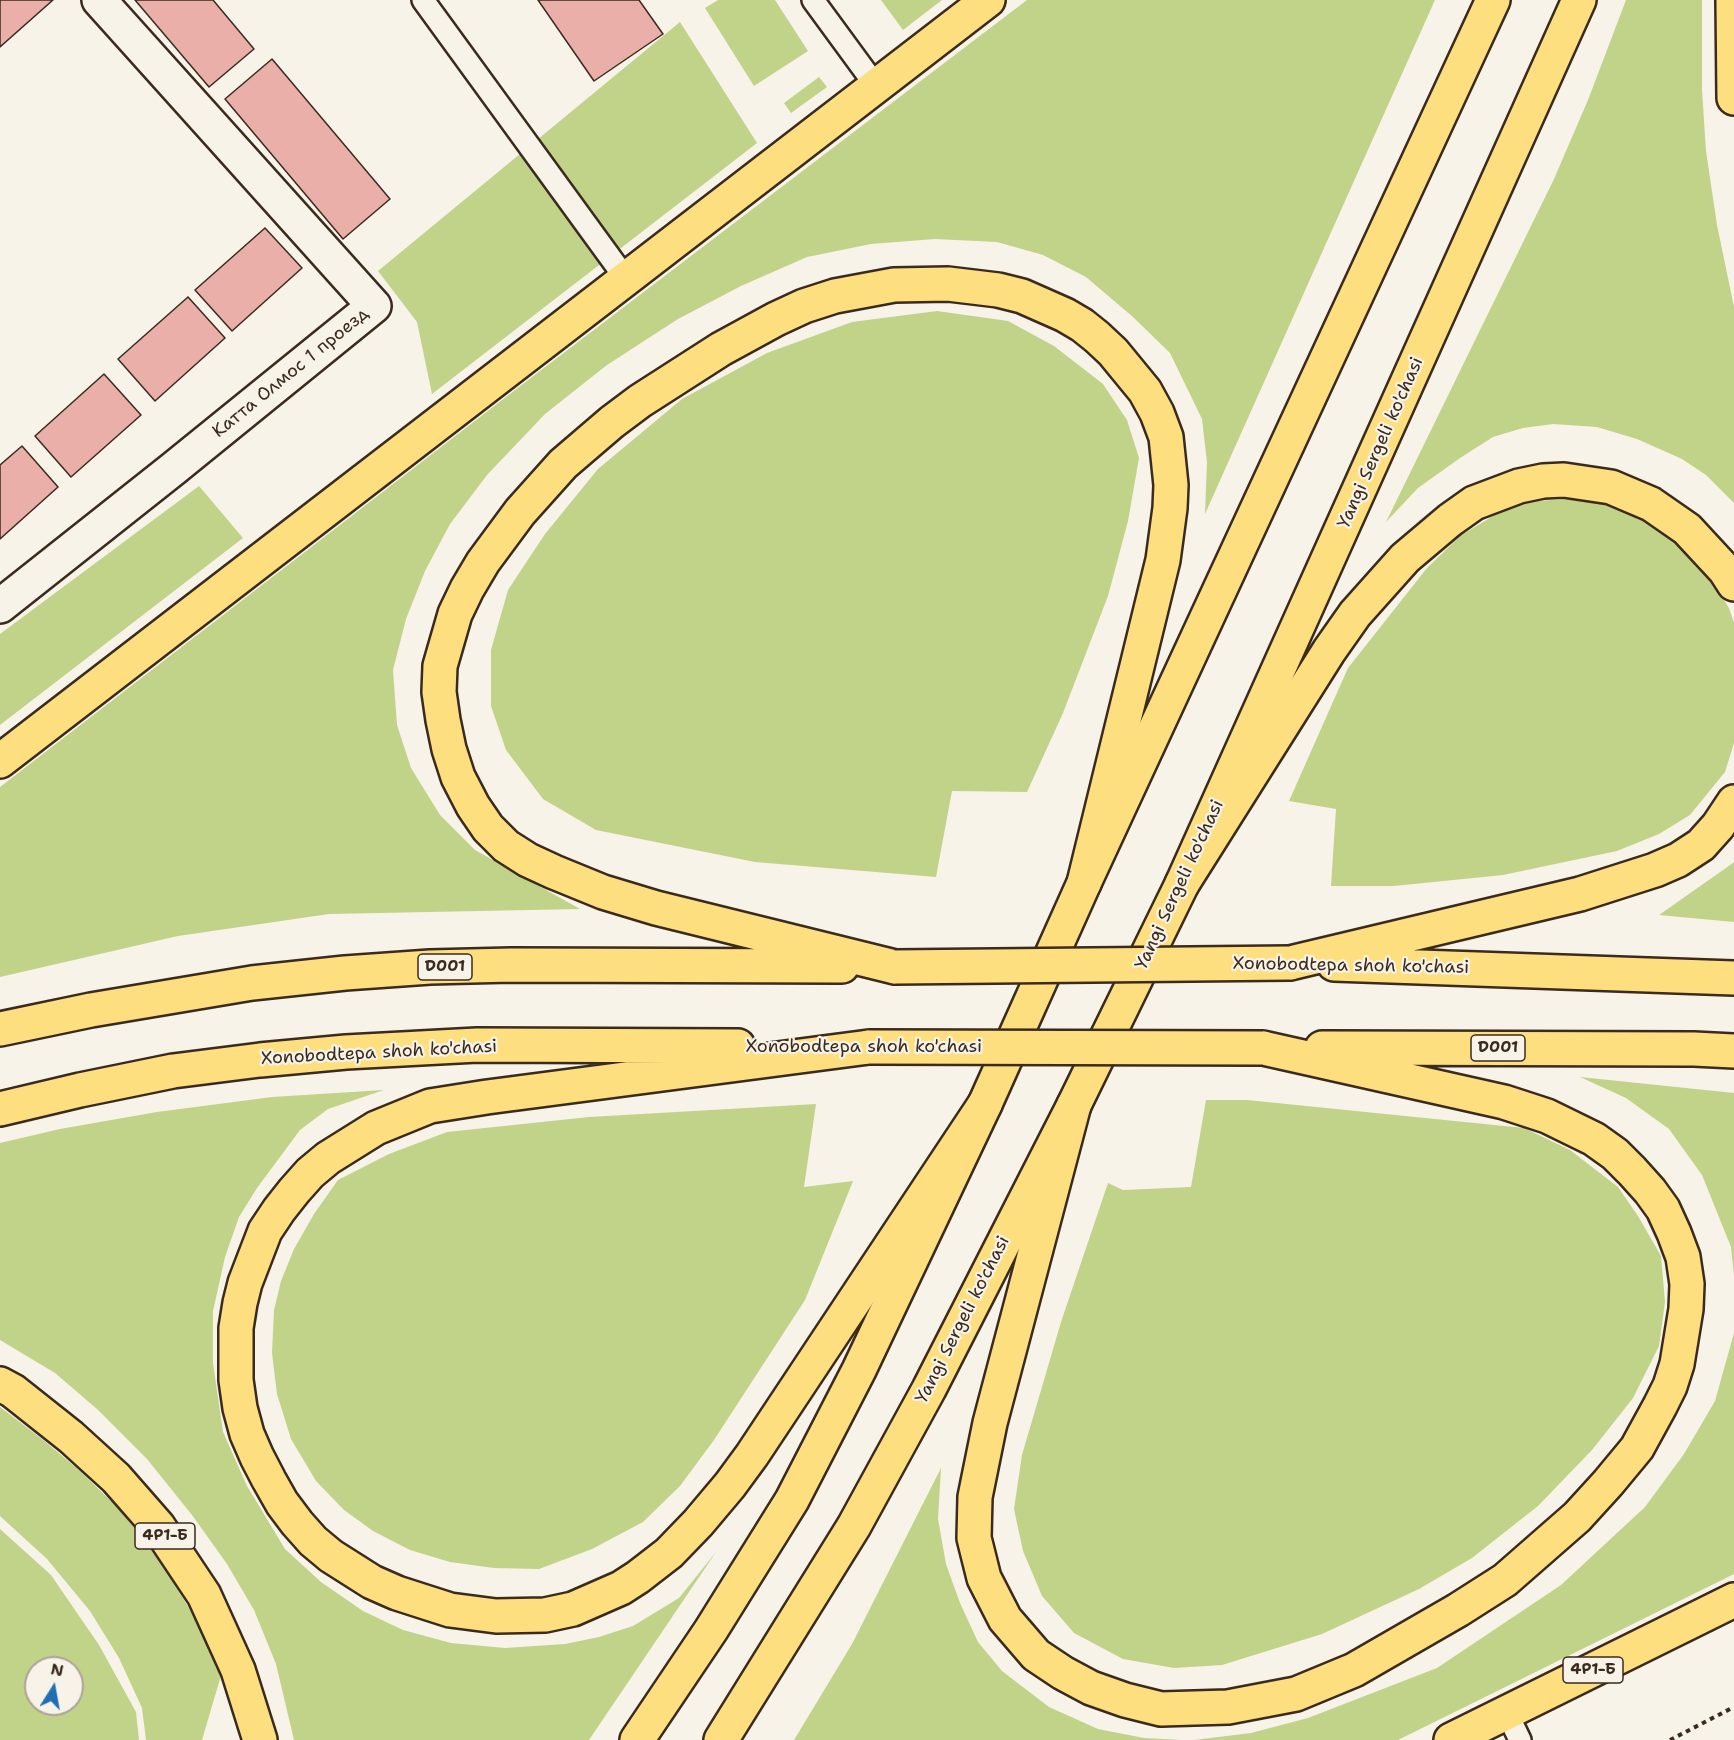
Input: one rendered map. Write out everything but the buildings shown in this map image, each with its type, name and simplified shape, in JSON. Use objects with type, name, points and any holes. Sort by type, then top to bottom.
[{"type":"main road","points":[[0,761],[988,0]]},
{"type":"main road","points":[[637,1740],[711,1629],[792,1500],[859,1370],[985,1104],[1084,883],[1493,0]]},
{"type":"main road","name":"Yangi Sergeli ko'chasi","points":[[721,1740],[854,1526],[929,1389],[1074,1104],[1182,884],[1580,0]]},
{"type":"main road","points":[[1733,0],[1734,98]]},
{"type":"main road","points":[[895,967],[656,908],[603,892],[528,860],[506,846],[488,828],[473,806],[458,777],[449,749],[439,692],[440,666],[455,614],[467,589],[483,562],[520,512],[563,464],[612,422],[667,382],[721,349],[804,306],[835,296],[894,285],[948,284],[998,290],[1022,296],[1065,315],[1097,337],[1145,390],[1157,414],[1166,437],[1171,485],[1163,560],[1084,883]]},
{"type":"main road","points":[[1182,884],[1329,651],[1355,614],[1405,558],[1474,503],[1520,486],[1543,481],[1564,480],[1611,487],[1651,504],[1687,529],[1719,563],[1734,584]]},
{"type":"main road","points":[[1290,963],[1580,894],[1655,870],[1678,860],[1701,845],[1718,826],[1734,802]]},
{"type":"main road","name":"Xonobodtepa shoh ko'chasi","points":[[0,1029],[91,1010],[252,983],[430,967],[511,965],[895,967],[1290,963],[1734,978]]},
{"type":"main road","name":"Xonobodtepa shoh ko'chasi","points":[[0,1109],[173,1071],[346,1052],[477,1046],[1694,1049],[1734,1051]]},
{"type":"main road","points":[[869,1047],[487,1096],[430,1106],[376,1128],[328,1158],[294,1191],[266,1231],[245,1283],[236,1328],[236,1380],[240,1408],[248,1434],[269,1480],[297,1523],[331,1556],[372,1582],[450,1610],[496,1616],[545,1615],[573,1609],[621,1588],[669,1553],[730,1485],[985,1104]]},
{"type":"main road","points":[[1074,1104],[990,1423],[975,1497],[974,1538],[984,1578],[1005,1619],[1036,1654],[1063,1673],[1091,1688],[1161,1709],[1228,1707],[1296,1694],[1354,1670],[1458,1610],[1504,1580],[1577,1517],[1637,1448],[1670,1386],[1677,1364],[1686,1310],[1687,1284],[1683,1257],[1663,1209],[1632,1170],[1594,1139],[1548,1116],[1504,1102],[1263,1048]]},
{"type":"main road","name":"4Р1-Б","points":[[0,1384],[13,1391],[71,1437],[116,1478],[158,1526],[204,1595],[238,1670],[260,1740]]},
{"type":"main road","name":"4Р1-Б","points":[[1451,1740],[1513,1727],[1734,1600]]},
{"type":"street","name":"Катта Олмос 1 проезд","points":[[0,606],[374,306],[99,0]]},
{"type":"lane","points":[[423,0],[626,279]]},
{"type":"lane","points":[[813,0],[876,86]]},
{"type":"path","points":[[1670,1740],[1734,1707]]},
{"type":"green space","points":[[718,0],[775,0],[808,51],[754,86],[705,8]]},
{"type":"green space","points":[[881,0],[942,0],[903,30]]},
{"type":"green space","points":[[1027,0],[1435,0],[1205,514],[1207,462],[1202,419],[1170,353],[1133,317],[1086,277],[1043,255],[997,242],[935,239],[871,244],[807,257],[741,286],[678,319],[607,365],[545,414],[487,475],[450,524],[425,571],[406,619],[393,670],[397,725],[411,768],[440,815],[475,850],[580,909],[329,914],[178,936],[0,977],[0,787],[515,390]]},
{"type":"green space","points":[[1626,0],[1702,0],[1702,90],[1706,151],[1717,225],[1734,307],[1734,503],[1706,475],[1682,459],[1637,439],[1597,427],[1553,424],[1523,428],[1493,437],[1418,488],[1386,522],[1554,179],[1588,100]]},
{"type":"green space","points":[[680,22],[757,143],[432,394],[417,322],[378,271]]},
{"type":"green space","points":[[819,77],[827,87],[791,113],[784,103]]},
{"type":"green space","points":[[937,311],[1008,321],[1054,346],[1103,384],[1127,420],[1139,458],[1128,521],[1108,596],[1063,713],[1027,792],[952,791],[936,877],[755,862],[596,830],[543,799],[506,750],[491,706],[491,650],[508,590],[545,534],[598,469],[682,399],[767,353],[852,322]]},
{"type":"green space","points":[[199,486],[243,538],[0,725],[0,634]]},
{"type":"green space","points":[[1571,499],[1617,505],[1658,527],[1687,552],[1708,575],[1729,608],[1734,623],[1734,743],[1725,772],[1690,815],[1659,834],[1617,851],[1503,875],[1394,886],[1331,886],[1336,809],[1289,801],[1348,668],[1427,568],[1460,536],[1493,516],[1533,501]]},
{"type":"green space","points":[[1733,863],[1734,922],[1659,915]]},
{"type":"green space","points":[[1580,1077],[1734,1093],[1734,1276],[1731,1247],[1702,1175],[1669,1129],[1626,1098]]},
{"type":"green space","points":[[384,1090],[328,1109],[300,1130],[257,1188],[239,1217],[225,1257],[213,1311],[213,1363],[223,1432],[247,1486],[285,1549],[321,1582],[363,1611],[403,1630],[451,1643],[505,1648],[565,1644],[599,1637],[633,1626],[679,1598],[716,1552],[589,1740],[294,1740],[276,1664],[254,1610],[227,1564],[192,1515],[147,1459],[97,1409],[55,1373],[0,1340],[0,1143],[60,1129],[157,1112],[272,1097]]},
{"type":"green space","points":[[1206,1100],[1247,1100],[1524,1128],[1570,1150],[1618,1187],[1661,1256],[1665,1302],[1659,1346],[1633,1398],[1592,1450],[1538,1506],[1472,1558],[1419,1589],[1322,1634],[1222,1665],[1174,1668],[1123,1659],[1074,1633],[1042,1596],[1023,1551],[1014,1509],[1022,1455],[1061,1322],[1108,1183],[1123,1190],[1191,1187]]},
{"type":"green space","points":[[816,1104],[804,1187],[853,1181],[805,1300],[714,1440],[680,1486],[643,1522],[592,1549],[539,1569],[494,1568],[450,1562],[410,1550],[373,1531],[344,1510],[316,1481],[291,1439],[277,1394],[272,1353],[274,1310],[281,1281],[294,1249],[314,1214],[338,1180],[389,1154],[447,1132],[589,1117]]},
{"type":"green space","points":[[1734,1333],[1734,1574],[1398,1740],[1194,1740],[1251,1733],[1308,1718],[1437,1668],[1561,1585],[1645,1507],[1684,1454],[1715,1401]]},
{"type":"green space","points":[[0,1407],[79,1470],[115,1505],[146,1542],[174,1583],[199,1625],[222,1672],[202,1740],[146,1740],[142,1708],[119,1658],[90,1611],[47,1559],[0,1516]]},
{"type":"green space","points":[[941,1468],[938,1519],[946,1564],[960,1603],[978,1642],[1002,1671],[1049,1707],[1098,1729],[1144,1738],[1182,1740],[794,1740],[852,1644]]},
{"type":"green space","points":[[0,1529],[51,1575],[99,1645],[136,1712],[139,1740],[0,1740]]}]
